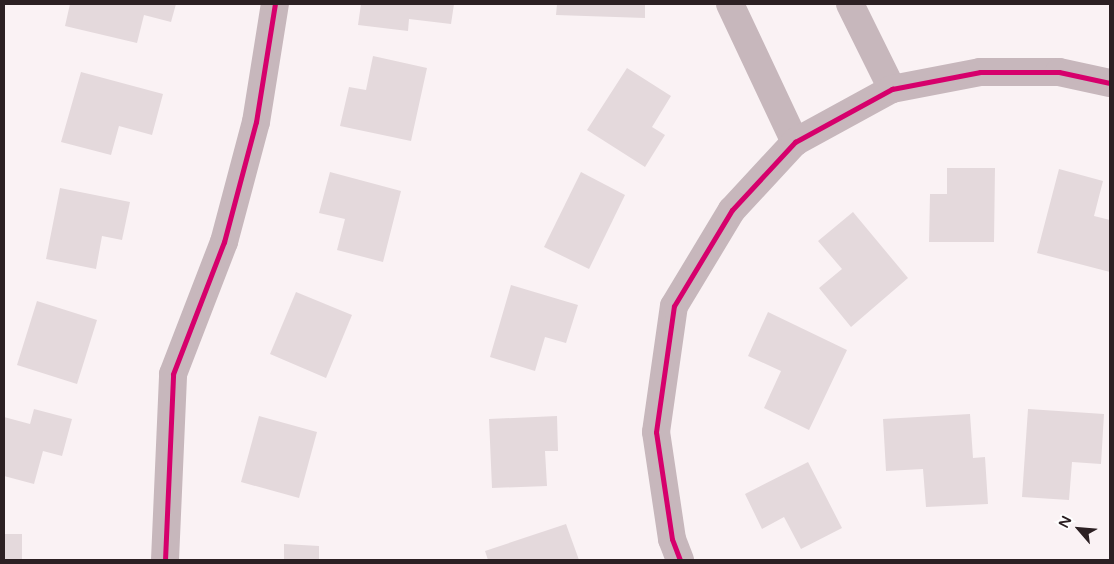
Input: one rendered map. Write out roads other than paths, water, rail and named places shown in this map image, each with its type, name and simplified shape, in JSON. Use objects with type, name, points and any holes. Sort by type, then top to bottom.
[{"type":"street","points":[[165,560],[173,374],[224,242],[256,122],[275,4]]},
{"type":"street","points":[[730,4],[795,142]]},
{"type":"street","points":[[850,4],[892,89]]},
{"type":"street","points":[[680,560],[672,538],[656,432],[674,306],[732,210],[795,142],[892,89],[980,72],[1059,72],[1110,83]]}]
